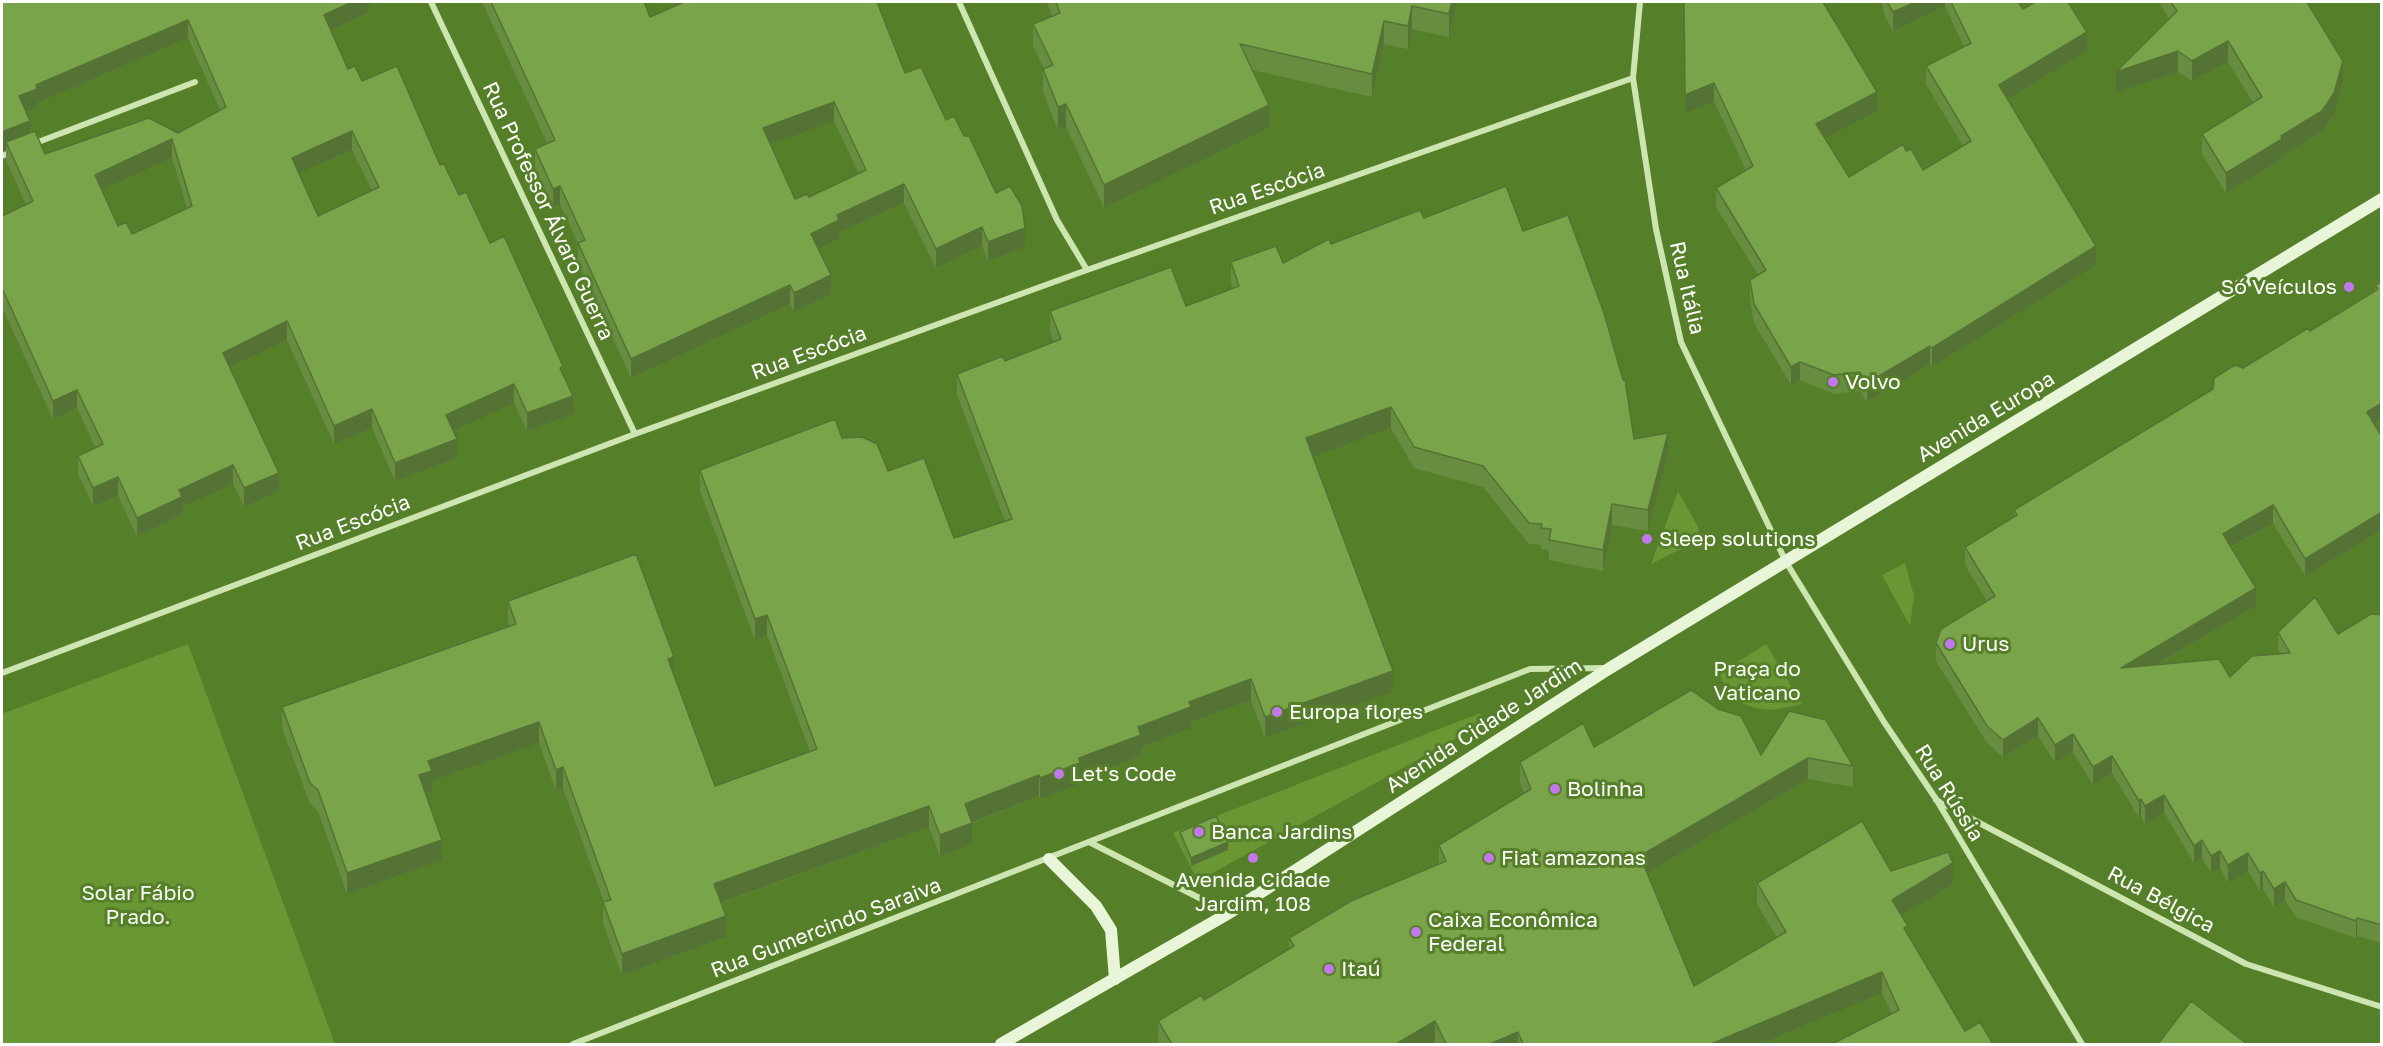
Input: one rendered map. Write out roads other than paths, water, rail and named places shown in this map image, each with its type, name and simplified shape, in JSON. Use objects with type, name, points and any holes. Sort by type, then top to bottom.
[{"type":"main road","name":"Avenida Europa","points":[[1610,668],[2382,199]]},
{"type":"main road","name":"Avenida Cidade Jardim","points":[[1001,1044],[1229,913],[1610,668]]},
{"type":"main road","points":[[1049,859],[1096,906],[1111,930],[1115,979]]},
{"type":"street","name":"Rua Professor Álvaro Guerra","points":[[431,2],[635,434]]},
{"type":"street","points":[[958,2],[1058,220],[1087,270]]},
{"type":"street","name":"Rua Itália","points":[[1640,2],[1633,78],[1656,229],[1682,342],[1786,562]]},
{"type":"street","name":"Rua Escócia","points":[[2,673],[635,434],[1087,270],[1633,78]]},
{"type":"street","points":[[2,156],[195,82]]},
{"type":"street","name":"Rua Rússia","points":[[1786,562],[1884,722],[1936,799],[2082,1044]]},
{"type":"street","name":"Avenida Cidade Jardim","points":[[1161,816],[1530,669],[1610,668]]},
{"type":"street","name":"Rua Bélgica","points":[[1936,799],[2246,963],[2382,1007]]},
{"type":"street","name":"Rua Gumercindo Saraiva","points":[[573,1044],[1161,816]]},
{"type":"street","points":[[1091,843],[1229,913]]},
{"type":"place","name":"Só Veículos","points":[[2349,287]]},
{"type":"place","name":"Volvo","points":[[1833,382]]},
{"type":"place","name":"Sleep solutions","points":[[1647,539]]},
{"type":"place","name":"Urus","points":[[1950,644]]},
{"type":"place","name":"Europa flores","points":[[1277,712]]},
{"type":"place","name":"Let's Code","points":[[1059,774]]},
{"type":"place","name":"Bolinha","points":[[1555,789]]},
{"type":"place","name":"Banca Jardins","points":[[1199,832]]},
{"type":"place","name":"Avenida Cidade Jardim, 108","points":[[1253,858]]},
{"type":"place","name":"Fiat amazonas","points":[[1489,858]]},
{"type":"place","name":"Caixa Econômica Federal","points":[[1416,932]]},
{"type":"place","name":"Itaú","points":[[1329,969]]},
{"type":"park label","name":"Praça do Vaticano","points":[[1757,681]]},
{"type":"park label","name":"Solar Fábio Prado.","points":[[138,905]]}]
